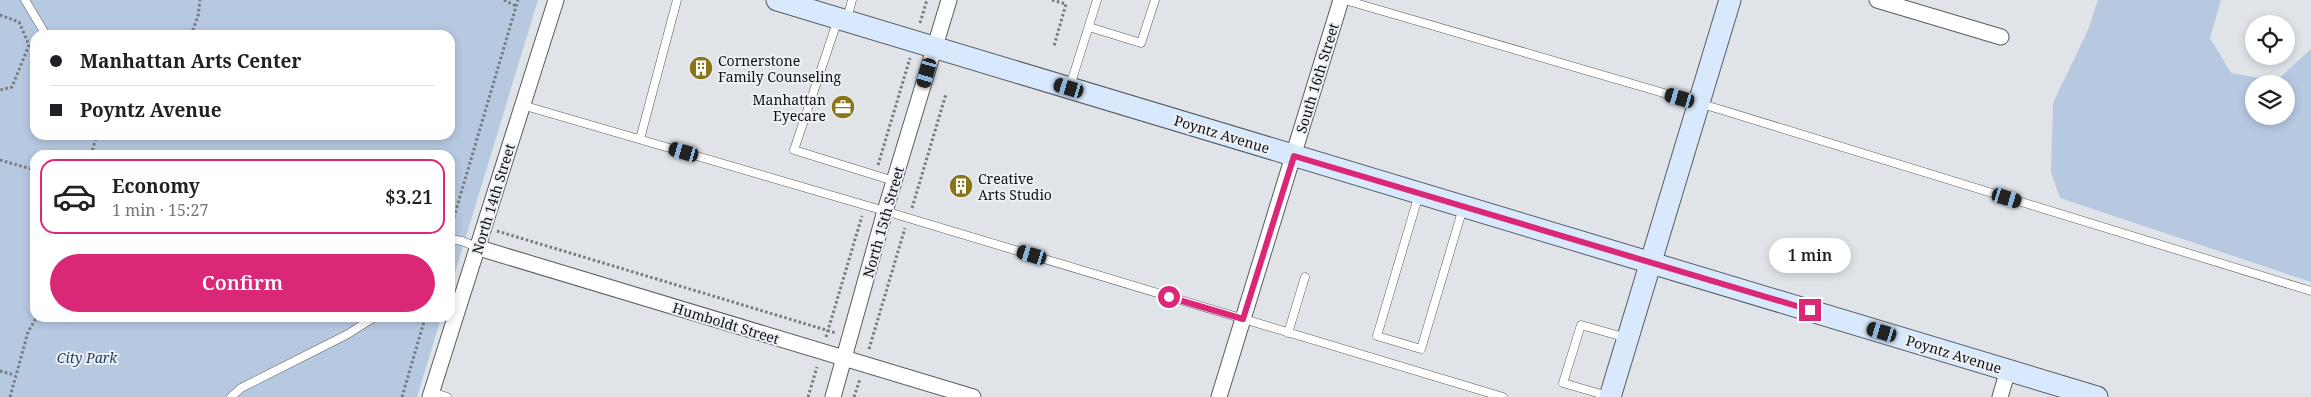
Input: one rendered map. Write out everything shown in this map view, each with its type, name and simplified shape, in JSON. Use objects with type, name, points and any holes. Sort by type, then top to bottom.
[{"type":"street","name":"North 14th Street","points":[[455,320],[556,0]]},
{"type":"street","name":"Poyntz Avenue","points":[[777,0],[2097,397]]},
{"type":"street","name":"North 15th Street","points":[[833,397],[885,211],[949,0]]},
{"type":"street","name":"South 16th Street","points":[[1219,397],[1341,0]]},
{"type":"street","points":[[1610,397],[1649,262],[1730,0]]},
{"type":"street","points":[[1877,0],[2001,37]]},
{"type":"street","name":"Humboldt Street","points":[[478,248],[973,397]]},
{"type":"street","name":"North 14th Street","points":[[431,395],[454,322]]},
{"type":"street","points":[[2000,397],[2008,370]]},
{"type":"lane","points":[[25,0],[43,30]]},
{"type":"lane","points":[[640,139],[677,0]]},
{"type":"lane","points":[[852,0],[842,19],[794,150],[894,181]]},
{"type":"lane","points":[[1069,88],[1097,0]]},
{"type":"lane","points":[[1089,27],[1141,44],[1155,0]]},
{"type":"lane","points":[[1345,0],[1698,103],[2311,291]]},
{"type":"lane","points":[[522,104],[1503,397]]},
{"type":"lane","points":[[1420,193],[1377,336],[1421,349],[1463,206]]},
{"type":"lane","points":[[455,240],[478,248]]},
{"type":"lane","points":[[1288,333],[1305,277]]},
{"type":"lane","points":[[231,397],[242,388],[348,334],[367,322]]},
{"type":"lane","points":[[1610,397],[1563,383],[1581,325],[1627,338]]},
{"type":"lane","points":[[431,395],[447,397]]},
{"type":"path","points":[[193,30],[198,16],[200,0]]},
{"type":"path","points":[[504,0],[516,6]]},
{"type":"path","points":[[455,215],[518,0]]},
{"type":"path","points":[[925,7],[927,0]]},
{"type":"path","points":[[1052,0],[1066,2],[1054,46]]},
{"type":"path","points":[[0,14],[19,22],[29,45],[12,87],[0,90]]},
{"type":"path","points":[[854,397],[946,94]]},
{"type":"path","points":[[0,160],[30,169]]},
{"type":"path","points":[[484,228],[851,338]]},
{"type":"path","points":[[10,397],[28,332],[34,322]]},
{"type":"path","points":[[402,397],[424,322]]},
{"type":"path","points":[[0,371],[16,375]]},
{"type":"green space","name":"City Park","points":[[0,0],[538,0],[455,273],[455,150],[30,150],[30,322],[440,322],[417,397],[0,397]]},
{"type":"green space","points":[[2098,0],[2221,0],[2210,38],[2231,73],[2245,75],[2245,125],[2295,125],[2295,75],[2283,75],[2311,49],[2311,282],[2060,198],[2051,172],[2053,103],[2088,30]]},
{"type":"place","name":"Cornerstone Family Counseling","points":[[701,68]]},
{"type":"place","name":"Manhattan Eyecare","points":[[843,107]]},
{"type":"place","name":"Creative Arts Studio","points":[[961,186]]},
{"type":"route","points":[[1169,297],[1243,319],[1294,156],[1810,310]]}]
